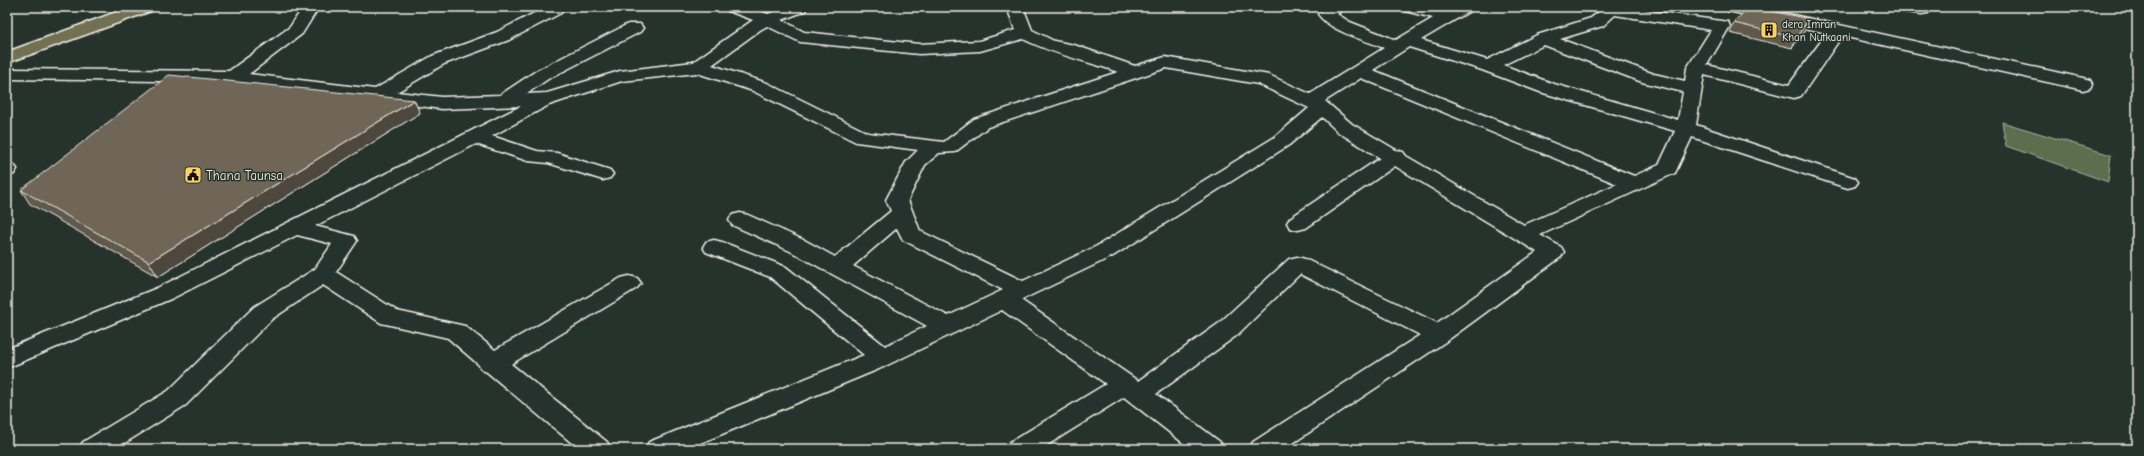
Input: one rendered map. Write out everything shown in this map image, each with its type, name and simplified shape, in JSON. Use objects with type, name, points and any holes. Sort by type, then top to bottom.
[{"type":"main road","points":[[7,58],[145,7]]},
{"type":"street","points":[[233,77],[296,30],[311,7]]},
{"type":"street","points":[[734,7],[768,20],[800,37],[919,49],[980,46],[1025,33]]},
{"type":"street","points":[[698,67],[754,26],[799,7]]},
{"type":"street","points":[[1014,7],[1025,33],[1049,45],[1068,49],[1136,72]]},
{"type":"street","points":[[1337,7],[1326,14],[1344,26],[1403,44],[1488,66],[1547,88],[1686,128],[1848,182]]},
{"type":"street","points":[[1411,7],[1447,17]]},
{"type":"street","points":[[658,449],[882,357],[1105,251],[1282,141],[1317,105],[1359,71],[1464,7]]},
{"type":"street","points":[[1523,234],[1668,169],[1686,128],[1694,89],[1696,68],[1722,26],[1736,7],[1837,31],[2083,84]]},
{"type":"street","points":[[1904,7],[1922,10]]},
{"type":"street","points":[[378,95],[438,60],[503,36],[555,9]]},
{"type":"street","points":[[1488,66],[1544,39],[1597,22],[1611,10],[1722,26]]},
{"type":"street","points":[[504,101],[542,75],[634,28]]},
{"type":"street","points":[[1696,68],[1794,92],[1837,31]]},
{"type":"street","points":[[1544,39],[1648,78],[1694,89]]},
{"type":"street","points":[[7,359],[165,293],[473,136],[549,99],[620,76],[698,67],[760,87],[863,138],[948,148],[981,123],[1164,62],[1263,79],[1317,105],[1345,128],[1396,156],[1553,252],[1439,334],[1263,449]]},
{"type":"street","points":[[1359,71],[1635,184]]},
{"type":"street","points":[[7,74],[233,77],[442,103],[549,99]]},
{"type":"street","points":[[473,136],[535,157],[550,157],[603,174]]},
{"type":"street","points":[[934,147],[916,162],[897,200],[911,235],[1013,295],[1210,449]]},
{"type":"street","points":[[1298,223],[1396,156]]},
{"type":"street","points":[[837,267],[902,213]]},
{"type":"street","points":[[740,220],[798,246],[947,326]]},
{"type":"street","points":[[93,449],[177,398],[263,314],[322,274],[346,241],[293,227]]},
{"type":"street","points":[[714,247],[778,272],[882,357]]},
{"type":"street","points":[[1020,449],[1132,389],[1227,330],[1297,264],[1439,334]]},
{"type":"street","points":[[322,274],[390,317],[456,332],[492,364],[596,449]]},
{"type":"street","points":[[492,364],[629,283]]},
{"type":"green space","points":[[2002,122],[2111,155],[2108,182],[2006,146]]},
{"type":"building","points":[[1748,7],[1809,19],[1796,38],[1734,23]]},
{"type":"building","points":[[169,75],[414,100],[149,262],[21,190]]},
{"type":"place","name":"dera Imran Khan Nutkaani","points":[[1769,30]]},
{"type":"place","name":"Thana Taunsa","points":[[193,175]]}]
